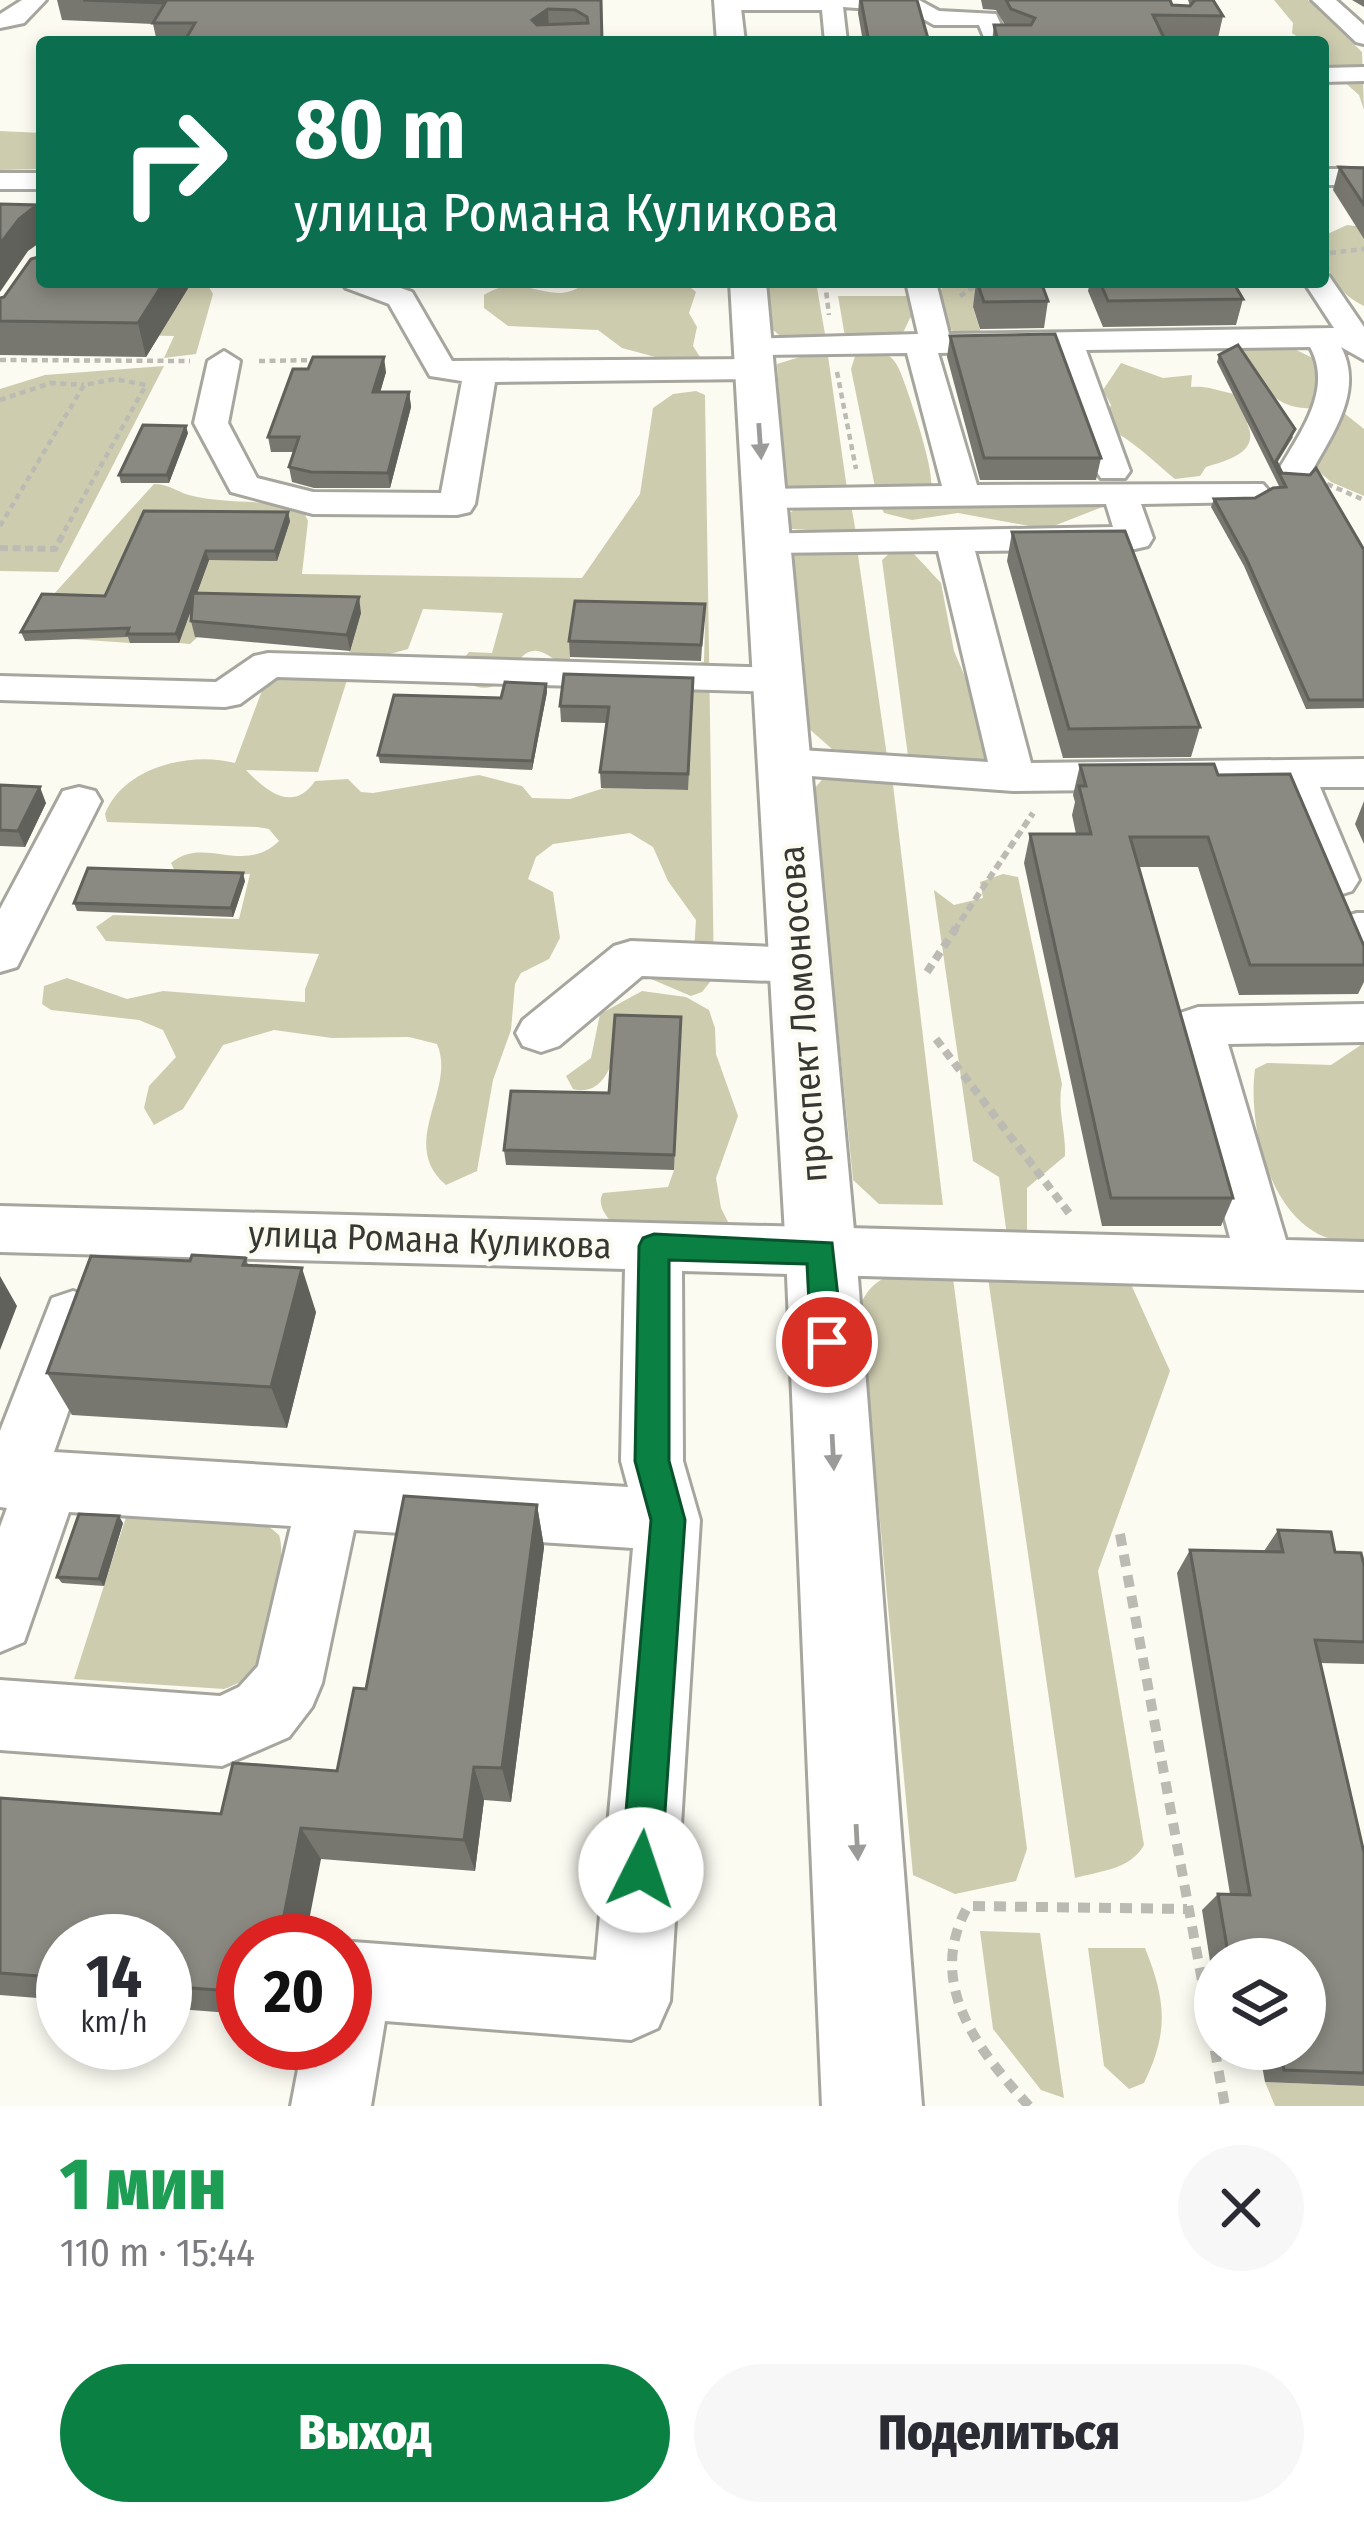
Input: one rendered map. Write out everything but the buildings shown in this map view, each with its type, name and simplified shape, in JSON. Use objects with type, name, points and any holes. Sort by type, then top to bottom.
[{"type":"main road","points":[[728,2],[730,36]]},
{"type":"main road","name":"проспект Ломоносова","points":[[748,288],[821,1252],[872,2106]]},
{"type":"street","points":[[0,21],[16,18],[35,0]]},
{"type":"street","points":[[1323,0],[1363,36]]},
{"type":"street","points":[[728,2],[917,6],[934,18],[988,19],[994,36]]},
{"type":"street","points":[[831,2],[835,36]]},
{"type":"street","points":[[934,18],[939,36]]},
{"type":"street","points":[[1329,75],[1364,74]]},
{"type":"street","points":[[1329,177],[1364,177]]},
{"type":"street","points":[[0,181],[36,178]]},
{"type":"street","points":[[922,288],[928,344],[963,496]]},
{"type":"street","points":[[1323,288],[1360,344]]},
{"type":"street","points":[[401,290],[441,369],[480,373],[754,358],[832,345],[1320,338],[1360,344]]},
{"type":"street","points":[[1295,471],[1334,405],[1334,357],[1320,338]]},
{"type":"street","points":[[767,521],[954,540],[1135,538],[1067,342]]},
{"type":"street","points":[[224,361],[211,423],[243,485],[313,503],[457,504],[480,373]]},
{"type":"street","points":[[767,521],[862,498],[963,496],[1117,482],[1166,493],[1251,491]]},
{"type":"street","points":[[1166,493],[1182,528]]},
{"type":"street","points":[[954,540],[1013,777]]},
{"type":"street","points":[[0,688],[225,695],[268,665],[779,680]]},
{"type":"street","points":[[785,763],[1013,777],[1364,773]]},
{"type":"street","points":[[1293,774],[1336,880]]},
{"type":"street","points":[[0,955],[79,801]]},
{"type":"street","points":[[1364,930],[1357,930],[1364,948]]},
{"type":"street","points":[[541,1033],[631,958],[800,965]]},
{"type":"street","points":[[1265,1264],[1198,1026],[1364,1023]]},
{"type":"street","name":"улица Романа Куликова","points":[[0,1229],[1364,1266]]},
{"type":"street","points":[[0,1618],[20,1479],[104,1232]]},
{"type":"street","points":[[372,1981],[631,2001],[668,1520],[652,1461],[654,1246]]},
{"type":"street","points":[[20,1479],[668,1520]]},
{"type":"street","points":[[0,1715],[222,1731],[264,1712],[288,1683],[329,1499]]},
{"type":"street","points":[[331,2106],[337,2070]]},
{"type":"path","points":[[1329,253],[1364,249]]},
{"type":"path","points":[[826,288],[862,498]]},
{"type":"path","points":[[0,360],[318,360]]},
{"type":"path","points":[[0,400],[51,383],[84,385],[104,378],[132,379],[146,385],[56,549],[0,548]]},
{"type":"path","points":[[0,526],[84,385]]},
{"type":"path","points":[[927,972],[1057,777]]},
{"type":"path","points":[[936,1039],[1102,1257]]},
{"type":"path","points":[[1120,1534],[1225,2106]]},
{"type":"path","points":[[1029,2106],[994,2069],[948,1976],[952,1927],[968,1906],[1187,1909]]},
{"type":"shaded area","points":[[1274,0],[1308,0],[1362,52],[1364,110],[1359,95],[1329,68],[1329,36],[1296,36],[1293,23]]},
{"type":"shaded area","points":[[0,131],[36,133],[36,169],[0,170]]},
{"type":"shaded area","points":[[1347,225],[1364,227],[1364,306],[1332,278],[1329,233]]},
{"type":"shaded area","points":[[188,288],[210,288],[213,294],[196,354],[164,358],[174,336],[117,335],[177,307]]},
{"type":"shaded area","points":[[501,288],[567,292],[578,288],[691,288],[696,292],[689,313],[697,327],[693,346],[702,360],[674,362],[622,348],[598,330],[508,326],[484,308],[484,295]]},
{"type":"shaded area","points":[[768,288],[817,288],[825,334],[817,339],[785,340],[772,329]]},
{"type":"shaded area","points":[[1040,288],[973,308],[981,333],[956,333],[924,312],[910,318],[902,335],[845,337],[838,296],[912,296],[941,290]]},
{"type":"shaded area","points":[[1260,342],[1284,344],[1325,364],[1319,407],[1292,406],[1262,385],[1238,353]]},
{"type":"shaded area","points":[[878,351],[893,359],[903,379],[925,447],[931,487],[974,490],[981,485],[1097,484],[1115,502],[1046,529],[958,513],[912,520],[884,513],[851,369],[856,353]]},
{"type":"shaded area","points":[[813,353],[828,356],[847,489],[790,490],[784,479],[777,364]]},
{"type":"shaded area","points":[[1121,363],[1163,378],[1192,375],[1191,387],[1256,395],[1247,423],[1246,448],[1206,467],[1200,476],[1175,479],[1114,432],[1107,414],[1111,405],[1103,390]]},
{"type":"shaded area","points":[[164,366],[58,572],[0,571],[0,389],[45,375]]},
{"type":"shaded area","points":[[696,391],[705,395],[714,977],[702,992],[691,996],[651,979],[616,980],[694,950],[696,920],[668,881],[653,847],[630,833],[553,844],[536,857],[528,879],[553,892],[560,938],[549,959],[521,973],[515,984],[511,1030],[493,1080],[477,1171],[446,1185],[432,1169],[427,1134],[441,1062],[437,1044],[409,1037],[332,1038],[274,1030],[223,1045],[183,1109],[154,1125],[144,1108],[149,1086],[176,1057],[163,1030],[139,1020],[51,1010],[42,1004],[44,986],[67,978],[127,999],[163,991],[305,1002],[305,989],[319,954],[106,941],[96,927],[113,915],[239,919],[250,874],[178,878],[171,863],[197,853],[252,855],[279,841],[269,829],[257,827],[107,822],[105,814],[127,785],[142,774],[179,761],[235,763],[267,677],[347,680],[318,772],[246,770],[279,795],[298,796],[315,781],[348,779],[361,792],[373,793],[479,775],[522,786],[532,798],[570,799],[604,788],[687,790],[664,669],[704,662],[705,621],[576,617],[568,671],[545,654],[530,652],[502,683],[481,688],[465,679],[457,667],[469,652],[492,653],[503,613],[423,609],[408,649],[368,660],[349,652],[361,614],[202,633],[190,644],[179,643],[194,600],[130,643],[72,639],[52,596],[154,484],[203,498],[303,510],[308,521],[302,574],[582,578],[640,494],[653,408],[673,394]]},
{"type":"shaded area","points":[[1344,413],[1364,429],[1364,496],[1331,482],[1307,461]]},
{"type":"shaded area","points":[[851,505],[856,533],[792,529],[785,518],[806,506]]},
{"type":"shaded area","points":[[857,548],[887,756],[832,749],[807,727],[789,553]]},
{"type":"shaded area","points":[[892,551],[913,553],[941,583],[954,651],[995,747],[984,763],[908,756],[882,560]]},
{"type":"shaded area","points":[[825,776],[892,776],[943,1205],[879,1204],[853,1180],[814,789]]},
{"type":"shaded area","points":[[1003,874],[1018,877],[1062,1084],[1065,1156],[1027,1188],[1027,1229],[1022,1243],[1008,1243],[999,1177],[973,1161],[934,890],[954,905],[983,898],[980,882]]},
{"type":"shaded area","points":[[642,991],[686,997],[709,1010],[716,1054],[738,1116],[716,1178],[730,1226],[626,1235],[603,1211],[603,1193],[668,1187],[674,1170],[680,1033],[613,1059],[604,1078],[588,1090],[573,1089],[566,1076],[591,1058],[600,1014]]},
{"type":"shaded area","points":[[1364,1043],[1364,1241],[1334,1240],[1309,1229],[1274,1184],[1256,1125],[1255,1069],[1267,1063],[1331,1065]]},
{"type":"shaded area","points":[[952,1270],[1027,1849],[1016,1881],[955,1894],[913,1875],[860,1306],[886,1277]]},
{"type":"shaded area","points":[[987,1271],[1125,1271],[1170,1371],[1098,1571],[1144,1845],[1123,1864],[1075,1878]]},
{"type":"shaded area","points":[[128,1511],[261,1520],[279,1535],[281,1563],[271,1621],[255,1667],[241,1681],[224,1689],[74,1679]]},
{"type":"shaded area","points":[[980,1931],[1040,1933],[1064,2098],[1041,2090],[993,2029]]},
{"type":"shaded area","points":[[1088,1948],[1145,1948],[1157,1984],[1162,2016],[1158,2048],[1144,2083],[1129,2089],[1104,2066]]},
{"type":"shaded area","points":[[1265,2082],[1364,2086],[1364,2106],[1275,2106]]},
{"type":"route","points":[[641,1870],[668,1520],[652,1461],[654,1246],[821,1252],[827,1342]]}]
